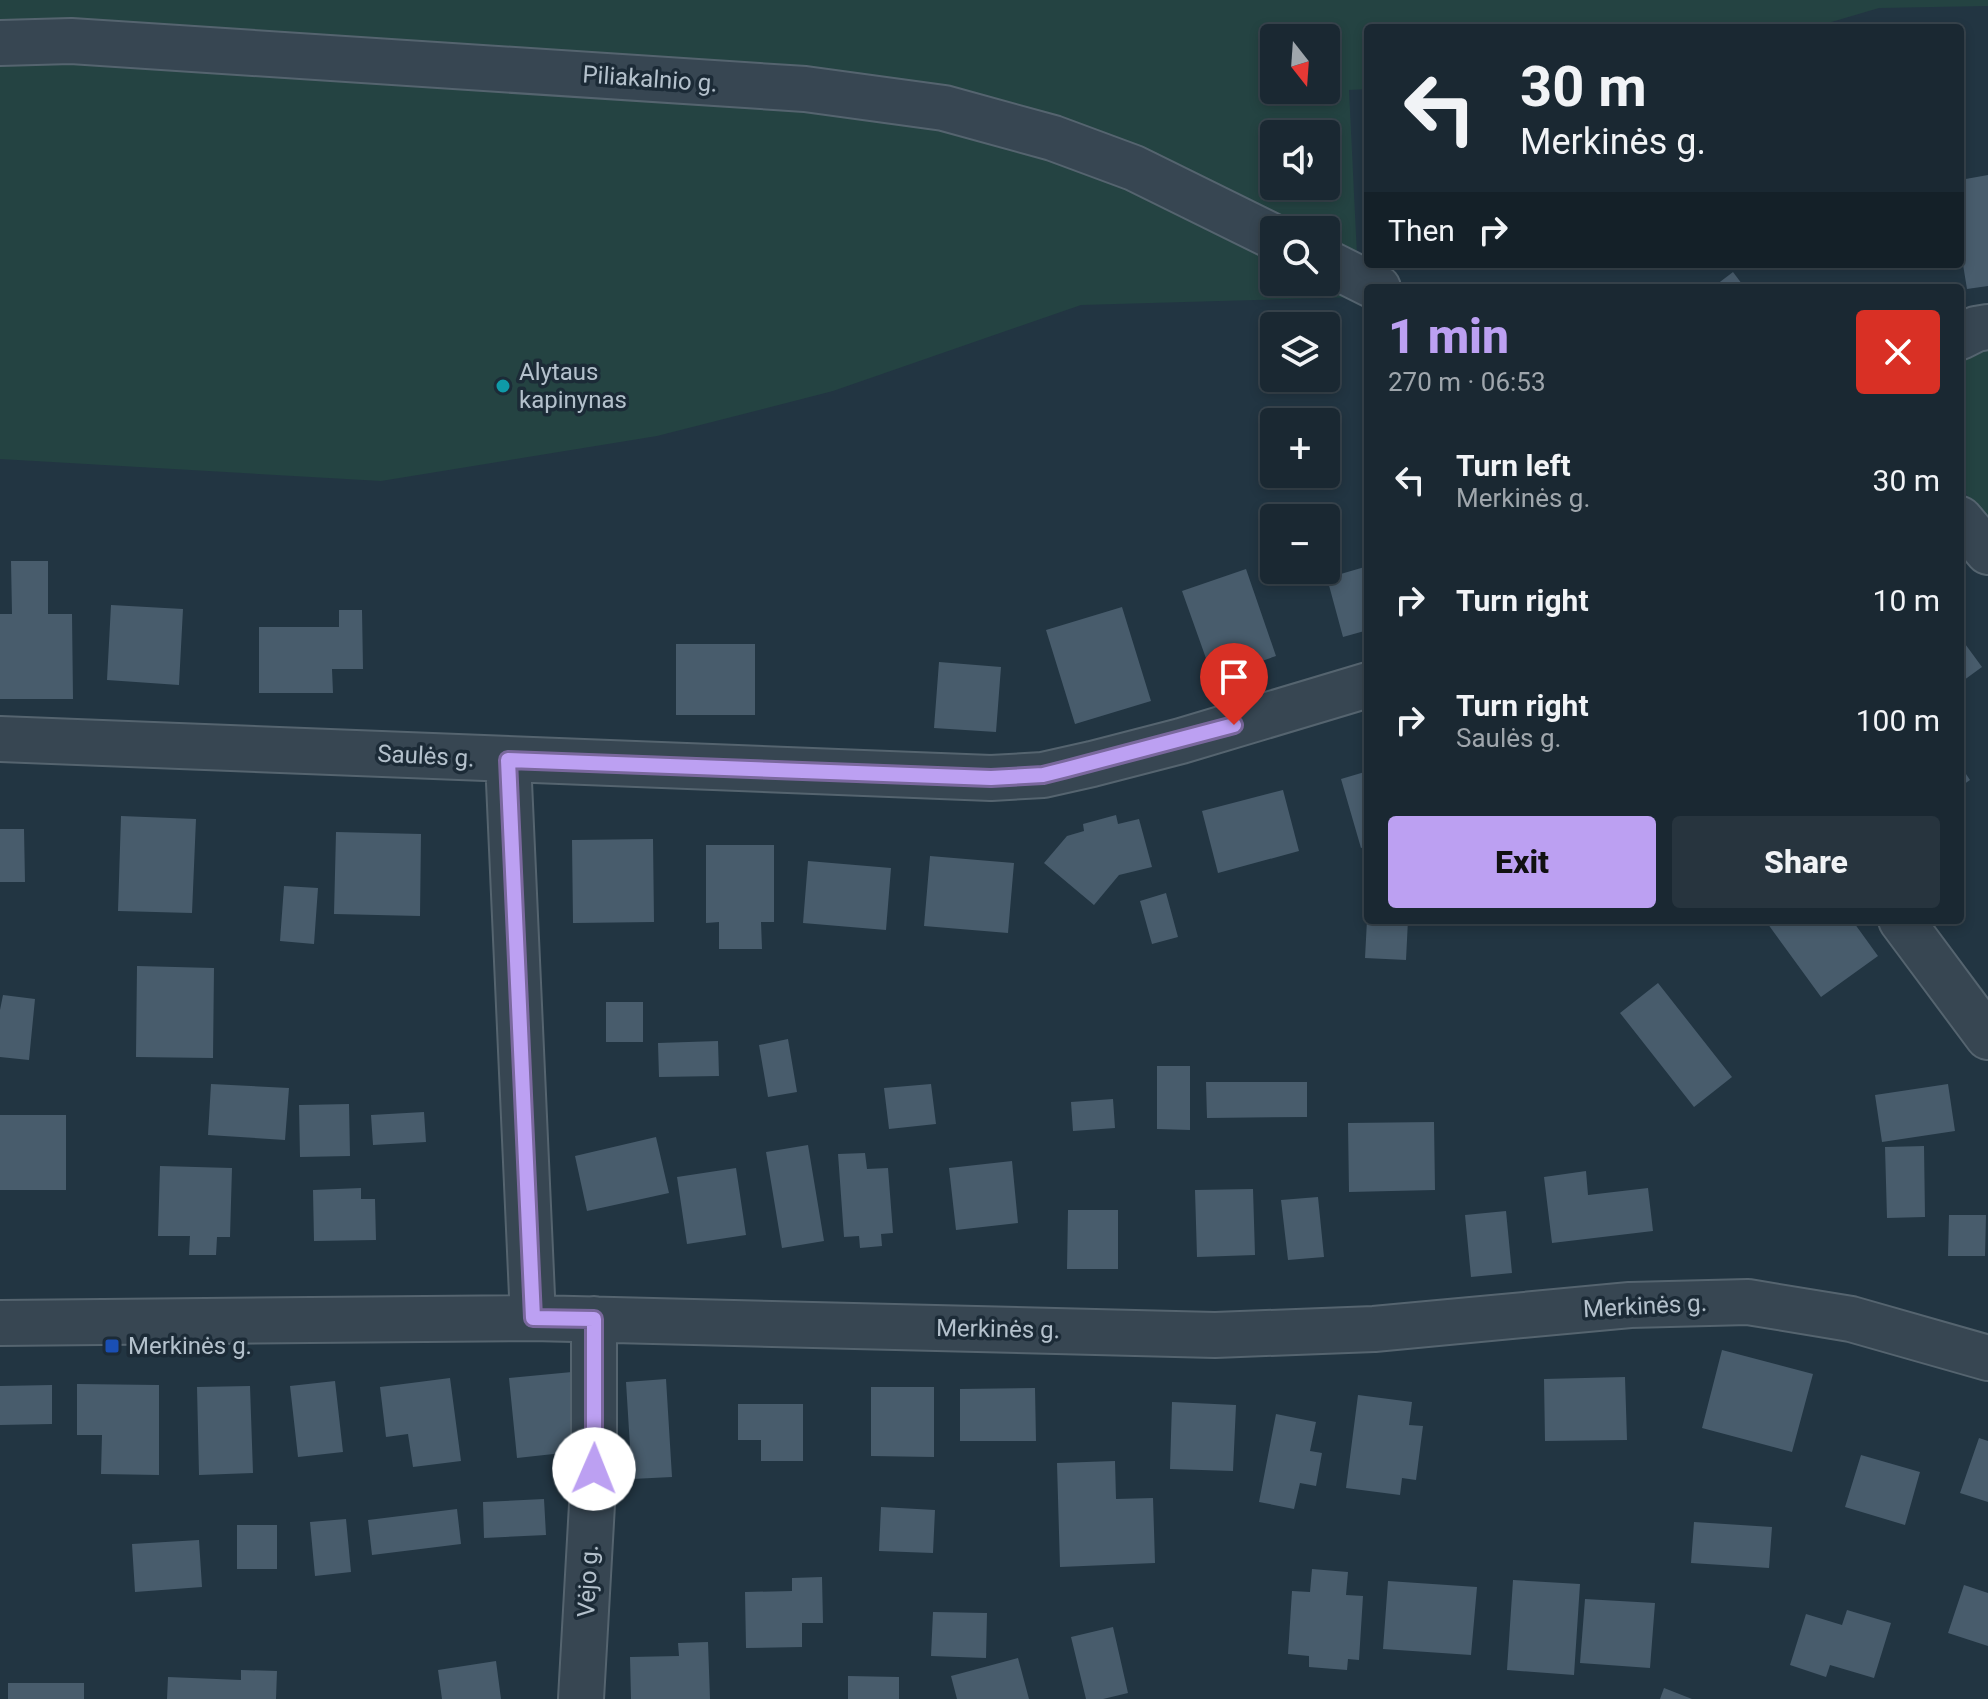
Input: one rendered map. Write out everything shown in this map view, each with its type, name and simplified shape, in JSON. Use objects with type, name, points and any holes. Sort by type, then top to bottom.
[{"type":"street","name":"Piliakalnio g.","points":[[0,43],[71,41],[805,89],[944,108],[1053,138],[1134,168],[1260,230]]},
{"type":"street","points":[[1340,269],[1370,284]]},
{"type":"street","points":[[1964,335],[1988,327]]},
{"type":"street","points":[[1964,524],[1988,552]]},
{"type":"street","name":"Saulės g.","points":[[0,739],[991,778],[1043,775],[1181,741],[1364,686]]},
{"type":"street","points":[[508,760],[533,1318]]},
{"type":"street","points":[[1904,924],[1988,1037]]},
{"type":"street","name":"Merkinės g.","points":[[0,1323],[533,1318],[1215,1335],[1374,1329],[1630,1305],[1748,1302],[1851,1319],[1988,1358]]},
{"type":"street","name":"Vėjo g.","points":[[581,1699],[594,1469],[594,1319]]},
{"type":"green space","points":[[0,0],[1988,0],[1988,6],[1879,8],[1825,24],[1364,24],[1364,89],[1349,90],[1359,297],[1081,305],[833,391],[657,436],[381,481],[0,459]]},
{"type":"green space","points":[[1988,343],[1988,523],[1964,491],[1964,350]]},
{"type":"building","points":[[1988,175],[1988,286],[1967,289],[1964,268],[1964,179]]},
{"type":"building","points":[[1733,272],[1742,284],[1717,284]]},
{"type":"building","points":[[11,561],[48,561],[48,614],[72,614],[73,699],[0,699],[0,614],[12,614]]},
{"type":"building","points":[[1364,567],[1364,631],[1343,637],[1329,584],[1340,584],[1340,574]]},
{"type":"building","points":[[1246,569],[1276,656],[1213,678],[1182,591]]},
{"type":"building","points":[[111,605],[183,609],[179,685],[107,680]]},
{"type":"building","points":[[1122,607],[1151,701],[1075,724],[1046,630]]},
{"type":"building","points":[[339,610],[362,610],[363,669],[332,669],[333,693],[259,693],[259,627],[339,627]]},
{"type":"building","points":[[1964,642],[1982,667],[1964,680]]},
{"type":"building","points":[[676,644],[755,644],[755,715],[676,715]]},
{"type":"building","points":[[939,662],[1001,667],[996,732],[934,728]]},
{"type":"building","points":[[1364,772],[1364,847],[1361,848],[1341,779]]},
{"type":"building","points":[[1283,790],[1299,851],[1218,873],[1202,811]]},
{"type":"building","points":[[1116,815],[1118,824],[1139,819],[1152,867],[1119,875],[1094,905],[1044,863],[1067,836],[1084,831],[1083,824]]},
{"type":"building","points":[[121,816],[196,819],[192,913],[118,911]]},
{"type":"building","points":[[0,829],[24,829],[25,882],[0,882]]},
{"type":"building","points":[[336,832],[421,834],[420,916],[334,914]]},
{"type":"building","points":[[653,839],[654,922],[573,923],[572,840]]},
{"type":"building","points":[[706,845],[774,845],[774,922],[761,922],[762,949],[719,949],[719,922],[706,923]]},
{"type":"building","points":[[930,856],[1014,863],[1008,933],[924,926]]},
{"type":"building","points":[[808,861],[891,868],[886,930],[803,923]]},
{"type":"building","points":[[284,886],[318,888],[314,944],[280,941]]},
{"type":"building","points":[[1166,893],[1178,937],[1152,944],[1140,901]]},
{"type":"building","points":[[1367,924],[1408,924],[1406,960],[1365,958]]},
{"type":"building","points":[[1768,924],[1855,924],[1878,956],[1821,997]]},
{"type":"building","points":[[137,966],[214,968],[213,1058],[136,1057]]},
{"type":"building","points":[[1658,983],[1732,1077],[1694,1107],[1620,1013]]},
{"type":"building","points":[[3,995],[35,999],[29,1060],[0,1057]]},
{"type":"building","points":[[606,1002],[643,1002],[643,1042],[606,1042]]},
{"type":"building","points":[[788,1039],[797,1092],[768,1097],[759,1045]]},
{"type":"building","points":[[718,1041],[719,1076],[659,1077],[658,1043]]},
{"type":"building","points":[[1157,1066],[1190,1066],[1190,1130],[1157,1129]]},
{"type":"building","points":[[1206,1082],[1307,1082],[1307,1117],[1207,1118]]},
{"type":"building","points":[[211,1084],[289,1088],[285,1140],[208,1135]]},
{"type":"building","points":[[931,1084],[936,1124],[889,1129],[884,1088]]},
{"type":"building","points":[[1948,1084],[1955,1131],[1882,1142],[1875,1095]]},
{"type":"building","points":[[1113,1099],[1115,1128],[1073,1131],[1071,1102]]},
{"type":"building","points":[[349,1104],[350,1156],[300,1157],[299,1105]]},
{"type":"building","points":[[424,1112],[426,1142],[373,1145],[371,1115]]},
{"type":"building","points":[[0,1115],[66,1115],[66,1190],[0,1190]]},
{"type":"building","points":[[1434,1122],[1435,1190],[1349,1192],[1348,1123]]},
{"type":"building","points":[[656,1137],[669,1193],[587,1211],[575,1156]]},
{"type":"building","points":[[808,1145],[824,1241],[782,1248],[766,1152]]},
{"type":"building","points":[[1924,1146],[1925,1217],[1887,1218],[1885,1147]]},
{"type":"building","points":[[865,1153],[867,1169],[888,1168],[893,1233],[881,1234],[882,1246],[860,1248],[859,1236],[844,1237],[838,1154]]},
{"type":"building","points":[[1012,1161],[1018,1223],[956,1230],[949,1168]]},
{"type":"building","points":[[160,1166],[232,1168],[230,1237],[217,1237],[216,1255],[189,1255],[190,1236],[158,1236]]},
{"type":"building","points":[[736,1168],[746,1235],[687,1244],[677,1177]]},
{"type":"building","points":[[1586,1171],[1588,1195],[1648,1188],[1653,1231],[1552,1243],[1544,1177]]},
{"type":"building","points":[[361,1188],[361,1199],[375,1199],[376,1240],[314,1241],[313,1190]]},
{"type":"building","points":[[1253,1189],[1255,1255],[1197,1257],[1195,1190]]},
{"type":"building","points":[[1318,1197],[1324,1257],[1288,1260],[1281,1200]]},
{"type":"building","points":[[1068,1210],[1118,1210],[1118,1269],[1067,1269]]},
{"type":"building","points":[[1506,1211],[1512,1273],[1471,1277],[1465,1215]]},
{"type":"building","points":[[1949,1215],[1986,1215],[1985,1256],[1948,1256]]},
{"type":"building","points":[[1722,1350],[1813,1374],[1792,1452],[1702,1428]]},
{"type":"building","points":[[572,1372],[581,1451],[517,1458],[509,1378]]},
{"type":"building","points":[[1625,1377],[1627,1440],[1545,1441],[1544,1379]]},
{"type":"building","points":[[450,1378],[461,1461],[413,1467],[408,1434],[386,1437],[380,1387]]},
{"type":"building","points":[[666,1379],[672,1477],[632,1479],[626,1382]]},
{"type":"building","points":[[335,1381],[343,1452],[298,1457],[290,1386]]},
{"type":"building","points":[[77,1384],[159,1385],[159,1475],[101,1474],[102,1435],[77,1435]]},
{"type":"building","points":[[52,1385],[52,1424],[0,1425],[0,1386]]},
{"type":"building","points":[[250,1386],[253,1473],[199,1475],[197,1387]]},
{"type":"building","points":[[871,1387],[934,1387],[934,1457],[871,1456]]},
{"type":"building","points":[[1035,1388],[1036,1441],[960,1441],[960,1389]]},
{"type":"building","points":[[1358,1395],[1412,1402],[1409,1425],[1423,1426],[1416,1480],[1402,1478],[1400,1495],[1346,1488]]},
{"type":"building","points":[[1172,1402],[1236,1405],[1233,1471],[1170,1469]]},
{"type":"building","points":[[738,1404],[803,1404],[803,1461],[761,1461],[761,1440],[738,1440]]},
{"type":"building","points":[[1276,1414],[1316,1422],[1310,1451],[1322,1453],[1316,1486],[1300,1483],[1294,1509],[1259,1502]]},
{"type":"building","points":[[1979,1438],[1988,1441],[1988,1502],[1960,1493]]},
{"type":"building","points":[[1861,1455],[1920,1472],[1905,1525],[1845,1507]]},
{"type":"building","points":[[1115,1461],[1116,1499],[1153,1498],[1155,1563],[1060,1567],[1057,1463]]},
{"type":"building","points":[[544,1499],[546,1535],[484,1538],[483,1502]]},
{"type":"building","points":[[881,1507],[935,1510],[933,1553],[879,1551]]},
{"type":"building","points":[[457,1509],[461,1544],[372,1555],[368,1520]]},
{"type":"building","points":[[346,1519],[351,1572],[315,1576],[310,1522]]},
{"type":"building","points":[[1694,1522],[1772,1527],[1769,1568],[1691,1563]]},
{"type":"building","points":[[237,1525],[277,1525],[277,1569],[237,1569]]},
{"type":"building","points":[[199,1540],[202,1587],[135,1592],[132,1544]]},
{"type":"building","points":[[1312,1569],[1348,1572],[1346,1595],[1363,1596],[1359,1660],[1348,1659],[1347,1670],[1309,1667],[1309,1656],[1288,1654],[1292,1591],[1310,1592]]},
{"type":"building","points":[[822,1577],[823,1623],[802,1623],[802,1647],[746,1648],[745,1592],[792,1591],[792,1578]]},
{"type":"building","points":[[1513,1580],[1580,1584],[1574,1675],[1507,1670]]},
{"type":"building","points":[[1388,1581],[1477,1587],[1471,1655],[1383,1649]]},
{"type":"building","points":[[1964,1585],[1988,1593],[1988,1646],[1948,1633]]},
{"type":"building","points":[[1585,1599],[1655,1603],[1650,1668],[1580,1663]]},
{"type":"building","points":[[1847,1610],[1891,1623],[1874,1678],[1830,1665],[1826,1677],[1790,1665],[1806,1614],[1842,1625]]},
{"type":"building","points":[[933,1612],[987,1613],[986,1658],[931,1656]]},
{"type":"building","points":[[1113,1627],[1128,1693],[1103,1699],[1086,1699],[1071,1637]]},
{"type":"building","points":[[708,1642],[710,1699],[631,1699],[630,1657],[679,1656],[678,1643]]},
{"type":"building","points":[[1018,1658],[1029,1699],[957,1699],[951,1676]]},
{"type":"building","points":[[496,1661],[501,1699],[442,1699],[438,1670]]},
{"type":"building","points":[[241,1670],[277,1671],[276,1699],[167,1699],[168,1677],[241,1680]]},
{"type":"building","points":[[848,1676],[899,1677],[899,1699],[848,1699]]},
{"type":"building","points":[[8,1683],[84,1683],[84,1699],[8,1699]]},
{"type":"building","points":[[1664,1688],[1692,1699],[1660,1699]]},
{"type":"place","name":"Alytaus kapinynas","points":[[503,386]]},
{"type":"place","name":"Merkinės g.","points":[[112,1346]]},
{"type":"route","points":[[594,1469],[594,1319],[533,1318],[508,760],[991,778],[1043,775],[1234,725]]}]
